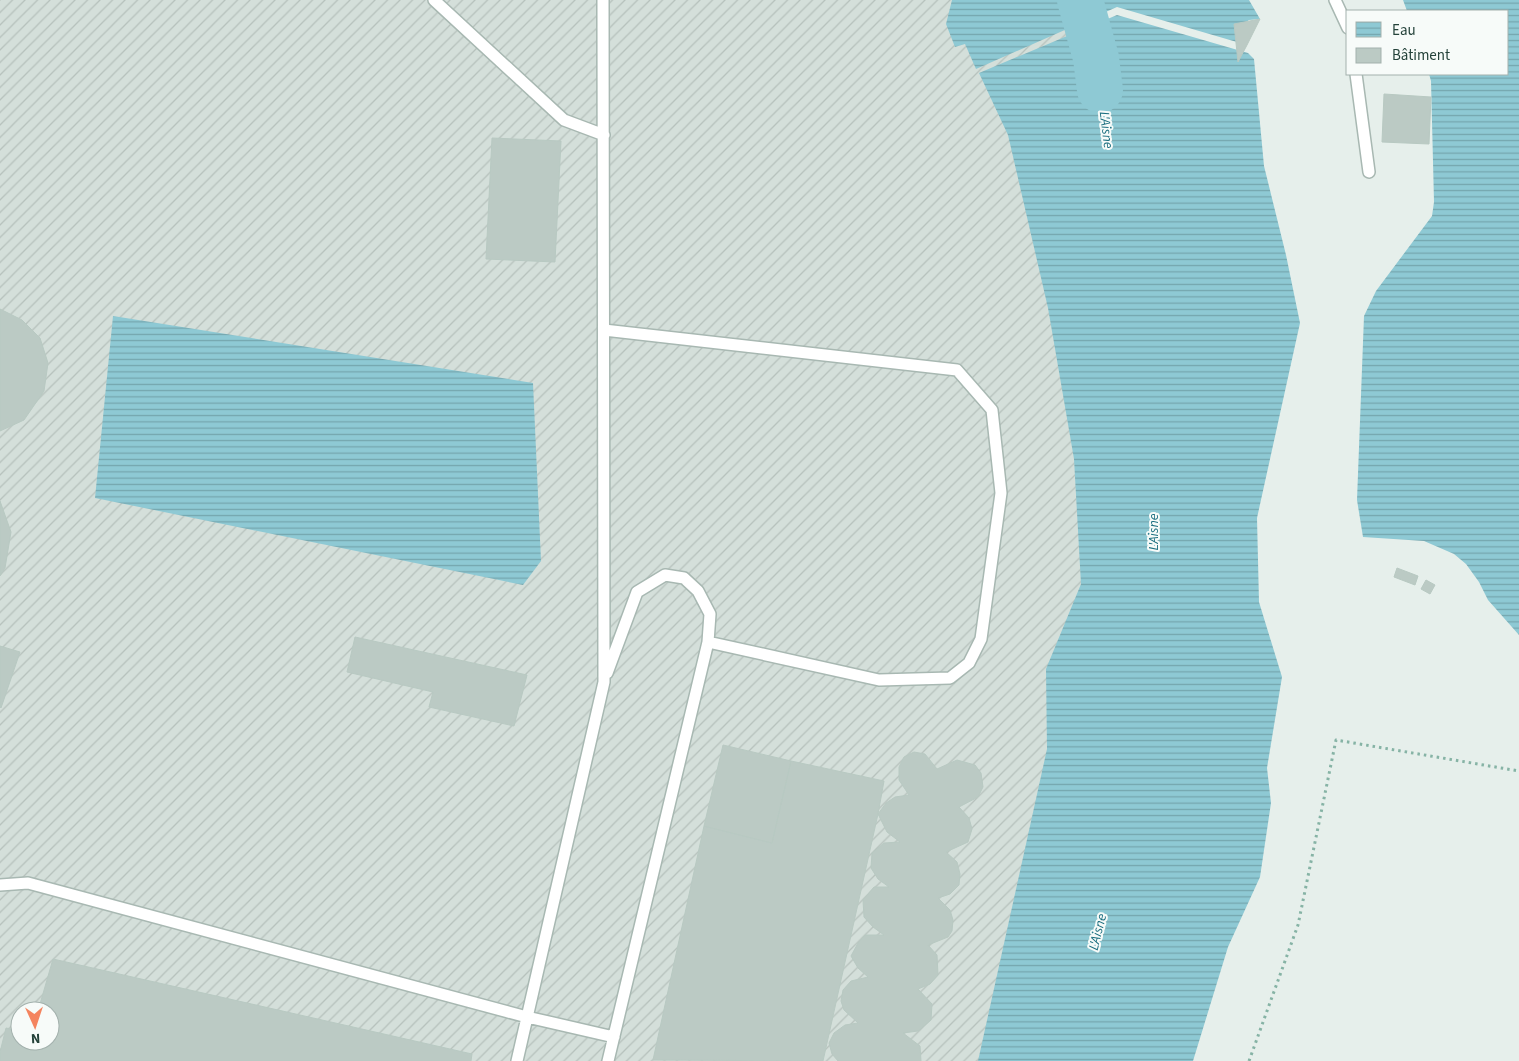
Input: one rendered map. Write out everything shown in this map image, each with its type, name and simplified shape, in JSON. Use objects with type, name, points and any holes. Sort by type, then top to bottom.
[{"type":"lane","points":[[434,0],[564,120],[604,135]]},
{"type":"lane","points":[[604,0],[604,682]]},
{"type":"lane","points":[[1335,0],[1346,24]]},
{"type":"lane","points":[[1356,75],[1369,172]]},
{"type":"lane","points":[[604,330],[956,370],[992,410],[1001,493],[981,639],[969,663],[950,678],[879,680],[708,642]]},
{"type":"lane","points":[[517,1061],[604,682],[637,592],[665,575],[684,578],[698,590],[710,614],[708,642],[608,1061]]},
{"type":"lane","points":[[0,884],[28,883],[527,1017],[614,1037]]},
{"type":"path","points":[[1250,1061],[1298,925],[1336,740],[1519,771]]},
{"type":"shaded area","points":[[0,0],[1093,0],[1144,516],[1107,1061],[0,1061]]},
{"type":"water","points":[[952,0],[1249,0],[1260,19],[1249,20],[1245,23],[1247,45],[1117,7],[976,69],[965,44],[955,47],[946,24]]},
{"type":"water","points":[[1403,0],[1519,0],[1519,635],[1488,600],[1479,582],[1466,564],[1454,554],[1424,541],[1363,537],[1357,500],[1364,316],[1376,291],[1432,216],[1434,202],[1429,75],[1509,75],[1509,10],[1407,10]]},
{"type":"water","points":[[1117,15],[1248,53],[1254,59],[1264,166],[1286,255],[1300,323],[1257,518],[1259,602],[1282,677],[1267,768],[1271,803],[1260,877],[1228,947],[1193,1061],[978,1061],[1047,749],[1046,669],[1081,584],[1074,459],[1048,308],[1008,135],[979,73]]},
{"type":"water","points":[[113,316],[533,383],[541,561],[523,585],[95,498]]},
{"type":"building","points":[[1260,19],[1247,45],[1238,62],[1234,24]]},
{"type":"building","points":[[1384,94],[1431,97],[1429,144],[1382,142]]},
{"type":"building","points":[[492,138],[561,141],[555,262],[486,259]]},
{"type":"building","points":[[0,309],[22,320],[40,338],[48,363],[44,391],[24,420],[0,431]]},
{"type":"building","points":[[0,501],[11,532],[5,568],[0,576]]},
{"type":"building","points":[[1397,568],[1418,576],[1415,585],[1394,577]]},
{"type":"building","points":[[1426,580],[1435,585],[1430,594],[1421,589]]},
{"type":"building","points":[[355,637],[527,675],[514,726],[429,707],[433,692],[347,672]]},
{"type":"building","points":[[0,646],[20,652],[1,708],[0,707]]},
{"type":"building","points":[[723,745],[791,761],[772,843],[704,826]]},
{"type":"building","points":[[914,752],[925,754],[937,769],[957,760],[975,765],[981,773],[983,787],[978,797],[959,807],[969,818],[972,829],[968,842],[946,852],[957,862],[960,874],[959,885],[950,894],[938,898],[950,910],[953,920],[952,931],[948,937],[928,945],[937,955],[938,975],[930,984],[918,989],[932,1004],[931,1020],[918,1031],[903,1033],[920,1046],[921,1061],[838,1061],[832,1054],[829,1043],[834,1033],[845,1025],[858,1023],[844,1010],[841,1001],[843,990],[851,981],[868,977],[858,968],[851,956],[865,935],[884,935],[864,917],[863,900],[874,887],[889,887],[878,879],[871,868],[872,853],[884,843],[900,842],[887,832],[878,814],[886,803],[895,797],[909,795],[899,780],[899,767],[904,757]]},
{"type":"building","points":[[791,761],[884,781],[823,1061],[653,1060],[704,826],[772,843]]},
{"type":"building","points":[[53,959],[472,1054],[471,1061],[0,1061],[0,1052],[6,1028],[10,1029],[10,1051],[60,1051],[60,1001],[41,1001]]},
{"type":"waterway","name":"L'Aisne","points":[[1080,0],[1096,58],[1100,90]]}]
